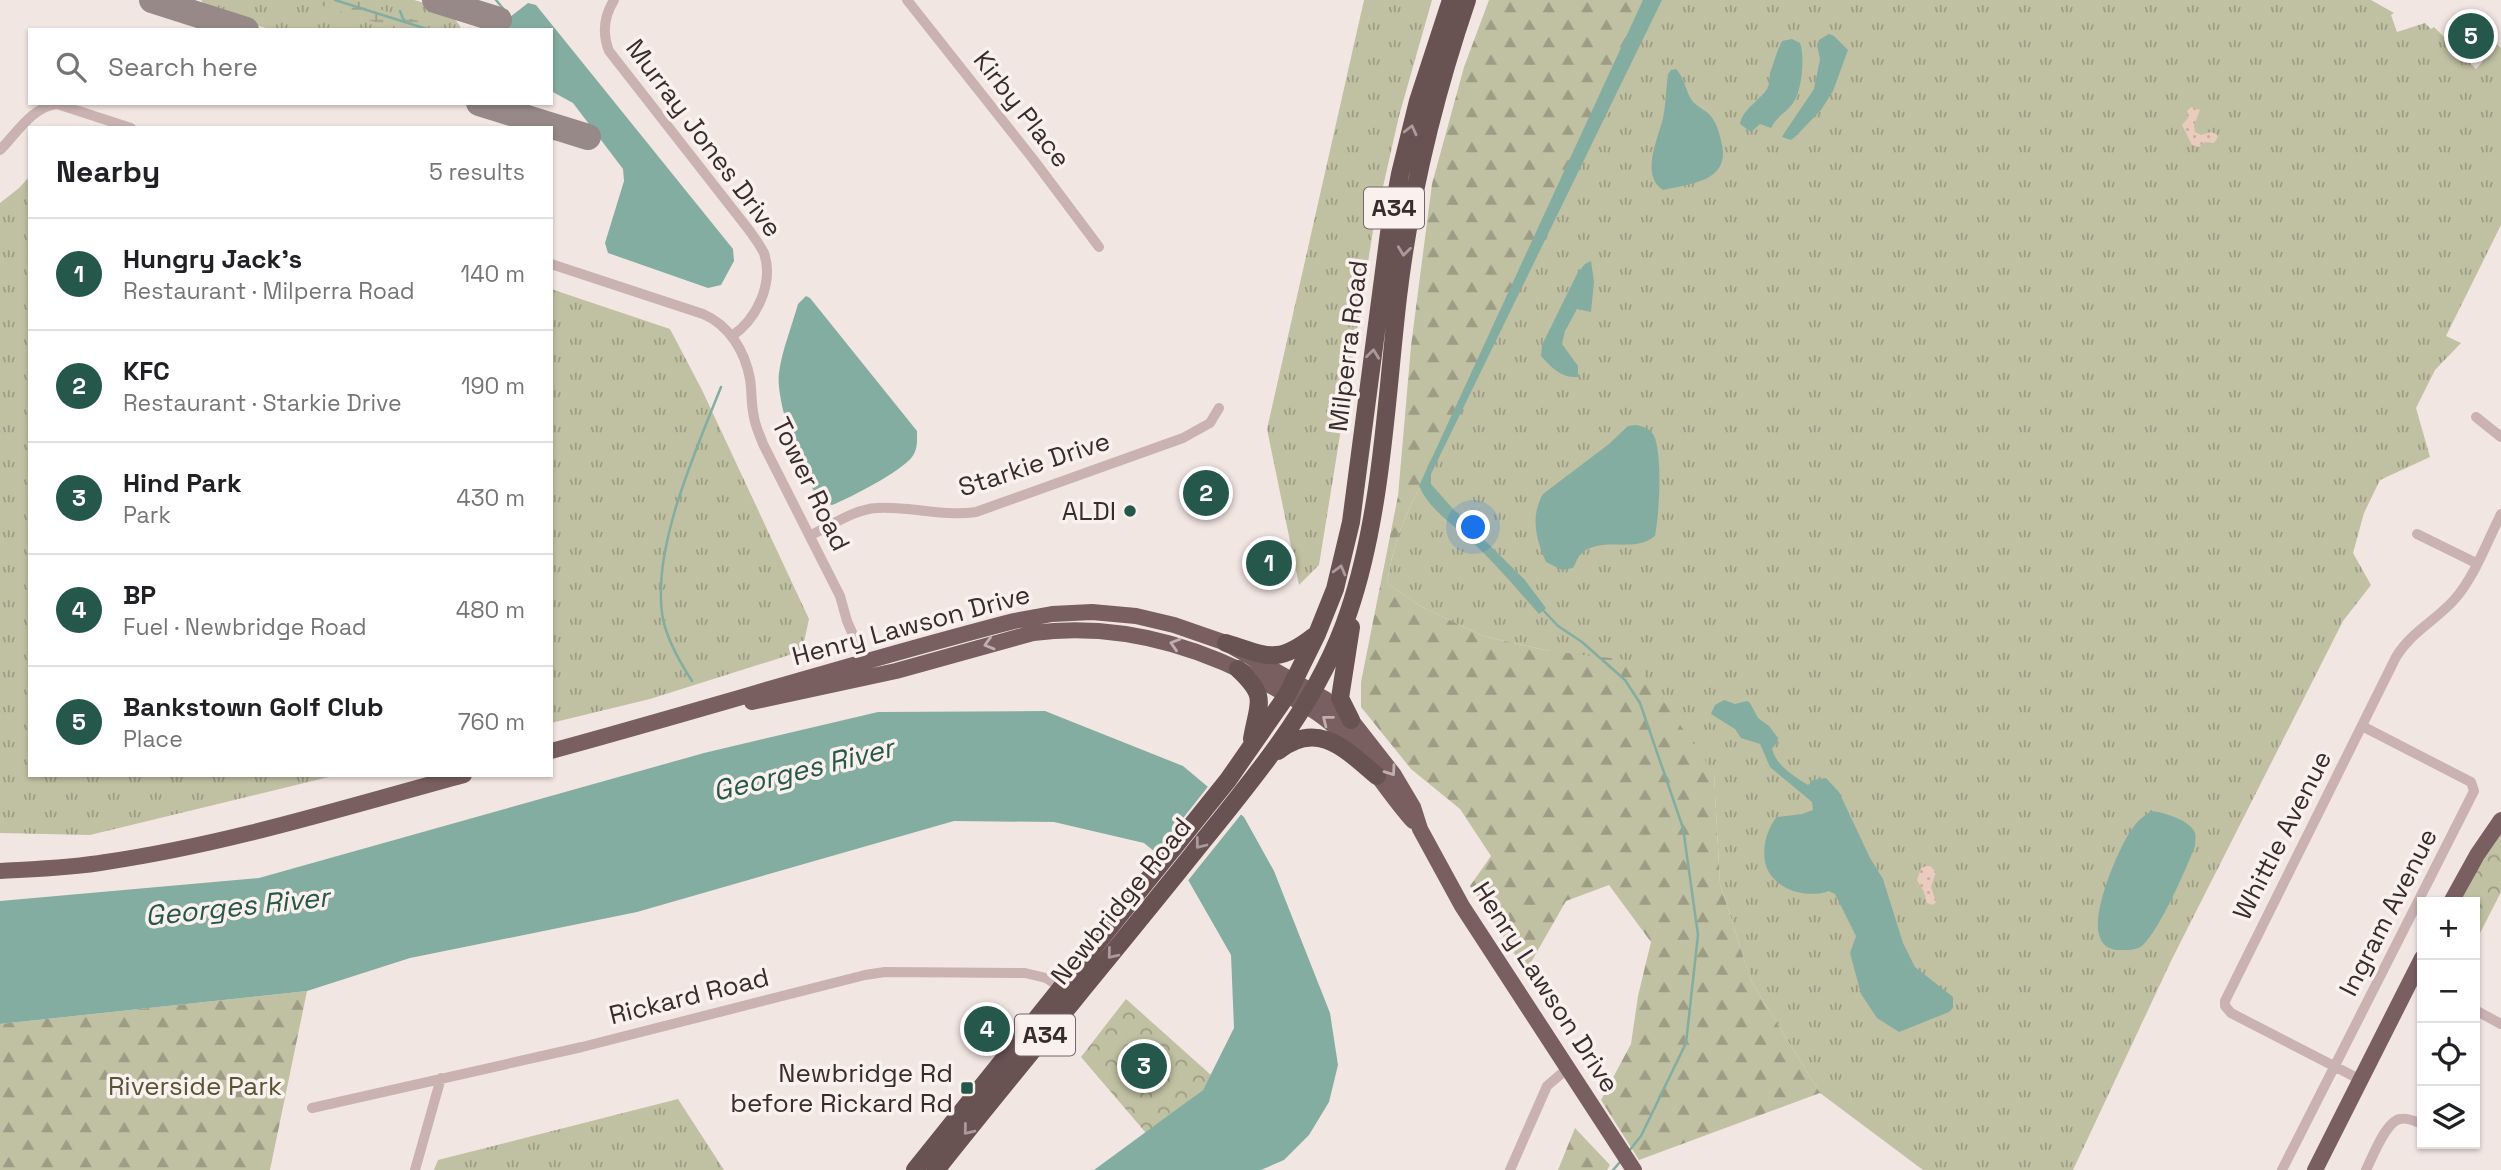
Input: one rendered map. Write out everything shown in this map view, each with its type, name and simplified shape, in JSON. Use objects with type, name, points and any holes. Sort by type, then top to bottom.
[{"type":"highway","name":"Milperra Road","points":[[1291,689],[1335,589],[1351,522],[1389,233],[1400,174],[1418,100],[1451,0]]},
{"type":"highway","name":"Milperra Road","points":[[1309,699],[1344,624],[1361,569],[1373,515],[1408,224],[1427,131],[1467,0]]},
{"type":"highway","points":[[1351,720],[1341,702],[1340,691],[1361,569]]},
{"type":"highway","points":[[1226,643],[1280,656],[1297,650],[1317,634]]},
{"type":"highway","points":[[1238,668],[1252,682],[1260,701],[1251,749]]},
{"type":"highway","name":"Newbridge Road","points":[[936,1170],[1069,993],[1141,890],[1251,749],[1291,689]]},
{"type":"highway","name":"Newbridge Road","points":[[915,1170],[1069,993],[1155,901],[1264,764],[1309,699]]},
{"type":"highway","points":[[1264,764],[1294,740],[1324,738],[1341,747],[1377,776]]},
{"type":"main road","name":"Henry Lawson Drive","points":[[553,750],[708,708],[774,698],[1014,621],[1073,613],[1115,613],[1174,625],[1226,643],[1309,699],[1348,739],[1420,829],[1462,906],[1634,1170]]},
{"type":"main road","name":"Henry Lawson Drive","points":[[868,670],[1056,630],[1097,630],[1135,635],[1191,649],[1291,689]]},
{"type":"main road","name":"Henry Lawson Drive","points":[[1309,699],[1325,699],[1351,720],[1394,775],[1413,807],[1420,829]]},
{"type":"main road","points":[[0,871],[104,863],[166,852],[227,839],[457,777]]},
{"type":"main road","points":[[2454,897],[2481,848],[2501,820]]},
{"type":"main road","points":[[2315,1170],[2361,1080],[2417,982]]},
{"type":"street","name":"Murray Jones Drive","points":[[614,0],[604,27],[609,51],[749,230],[764,255],[766,280],[755,313],[745,326],[732,336]]},
{"type":"street","name":"Kirby Place","points":[[907,0],[1099,247]]},
{"type":"street","points":[[0,150],[40,110],[50,105]]},
{"type":"street","points":[[60,105],[125,126]]},
{"type":"street","name":"Tower Road","points":[[553,265],[703,314],[719,323],[732,336],[747,367],[754,420],[763,444],[840,596],[847,621],[868,670]]},
{"type":"street","name":"Starkie Drive","points":[[811,535],[877,508],[962,514],[976,512],[1184,438],[1210,423],[1219,408]]},
{"type":"street","points":[[2476,416],[2501,437]]},
{"type":"street","name":"Whittle Avenue","points":[[2361,1080],[2231,1013],[2225,1006],[2225,1001],[2402,649],[2413,635],[2455,598],[2501,514]]},
{"type":"street","points":[[2417,534],[2476,564]]},
{"type":"street","name":"Ingram Avenue","points":[[2282,1170],[2474,790],[2471,782],[2362,726]]},
{"type":"street","name":"Rickard Road","points":[[312,1108],[582,1046],[865,975],[885,972],[1025,973],[1046,978],[1069,993]]},
{"type":"street","points":[[2480,1013],[2501,1024]]},
{"type":"street","points":[[1510,1170],[1547,1086],[1568,1068]]},
{"type":"street","points":[[415,1170],[441,1078]]},
{"type":"street","points":[[2366,1170],[2387,1130],[2395,1121],[2405,1119],[2417,1123]]},
{"type":"green space","points":[[201,0],[414,0],[448,13],[461,28],[265,28],[209,11]]},
{"type":"green space","points":[[304,0],[355,0],[399,16],[400,11],[407,18],[437,25],[439,28],[394,28]]},
{"type":"green space","points":[[1364,0],[1432,0],[1399,116],[1373,231],[1319,565],[1299,585],[1267,429]]},
{"type":"green space","points":[[1489,0],[1657,0],[1404,519],[1387,583],[1420,606],[1483,636],[1549,651],[1635,661],[1714,773],[1720,884],[1751,981],[1820,1093],[1639,1160],[1601,1100],[1631,1044],[1638,996],[1651,942],[1609,885],[1566,901],[1526,971],[1470,886],[1491,856],[1460,809],[1411,769],[1361,707],[1361,682],[1398,496],[1411,346],[1432,184],[1464,67]]},
{"type":"green space","points":[[1657,0],[2371,0],[2394,13],[2391,15],[2397,32],[2425,23],[2431,29],[2434,27],[2476,69],[2497,44],[2501,48],[2501,225],[2446,336],[2461,343],[2435,370],[2416,408],[2430,457],[2380,480],[2364,513],[2353,553],[2371,585],[2343,621],[2172,959],[2073,1170],[1923,1170],[1820,1093],[1751,981],[1720,884],[1714,773],[1549,651],[1483,636],[1420,606],[1387,583],[1404,519]]},
{"type":"green space","points":[[28,178],[28,777],[329,777],[90,835],[0,833],[0,203]]},
{"type":"green space","points":[[553,290],[670,329],[702,390],[809,619],[802,651],[650,699],[553,723]]},
{"type":"green space","points":[[2501,834],[2501,892],[2480,933],[2480,897],[2463,897]]},
{"type":"green space","name":"Riverside Park","points":[[307,991],[270,1170],[0,1170],[0,1024]]},
{"type":"green space","points":[[1126,999],[1211,1075],[1203,1090],[1146,1133],[1081,1057]]},
{"type":"green space","points":[[678,1099],[724,1170],[434,1170],[438,1160]]},
{"type":"green space","points":[[1575,1128],[1610,1165],[1607,1170],[1558,1170]]},
{"type":"sand","points":[[2191,107],[2200,110],[2194,126],[2195,132],[2201,135],[2211,132],[2216,134],[2218,137],[2214,143],[2205,142],[2199,147],[2192,145],[2182,125],[2188,118],[2187,111]]},
{"type":"sand","points":[[1929,865],[1936,872],[1931,887],[1936,902],[1933,905],[1927,903],[1917,880],[1921,868]]},
{"type":"water","points":[[1643,0],[1662,0],[1431,474],[1431,484],[1454,510],[1524,579],[1546,608],[1539,614],[1483,553],[1433,507],[1419,486]]},
{"type":"water","points":[[528,3],[536,5],[733,249],[734,261],[721,285],[708,288],[608,253],[605,243],[624,181],[623,169],[573,103],[553,92],[553,28],[510,28],[510,17]]},
{"type":"water","points":[[1829,34],[1848,50],[1833,91],[1821,110],[1796,136],[1791,140],[1782,137],[1814,89],[1820,59],[1817,45],[1819,40]]},
{"type":"water","points":[[1792,39],[1800,43],[1802,56],[1802,74],[1796,98],[1771,128],[1760,124],[1751,132],[1740,124],[1741,119],[1767,89],[1782,41]]},
{"type":"water","points":[[1676,69],[1693,102],[1715,122],[1723,157],[1720,167],[1705,179],[1663,190],[1653,175],[1652,156],[1663,118],[1668,74]]},
{"type":"water","points":[[1591,261],[1594,282],[1591,312],[1577,309],[1565,331],[1562,344],[1578,366],[1578,377],[1572,377],[1557,371],[1541,356],[1542,345],[1578,272]]},
{"type":"water","points":[[806,296],[917,431],[915,451],[898,470],[832,505],[818,497],[804,472],[785,418],[779,385],[780,364],[787,338],[798,304]]},
{"type":"water","points":[[1636,425],[1651,431],[1657,445],[1659,486],[1655,536],[1637,544],[1589,549],[1580,555],[1573,568],[1562,570],[1546,562],[1536,528],[1537,511],[1543,494],[1609,444],[1628,426]]},
{"type":"water","points":[[1724,700],[1735,704],[1747,701],[1750,703],[1758,718],[1769,726],[1778,738],[1772,748],[1774,754],[1781,765],[1792,774],[1808,785],[1813,780],[1826,778],[1839,792],[1870,858],[1883,879],[1903,943],[1915,967],[1953,997],[1953,1008],[1949,1012],[1899,1032],[1877,1018],[1861,994],[1850,953],[1856,936],[1835,894],[1829,891],[1813,894],[1797,892],[1782,885],[1770,874],[1764,852],[1769,829],[1777,817],[1813,810],[1812,802],[1770,767],[1760,744],[1741,738],[1735,729],[1711,714],[1715,705]]},
{"type":"water","name":"Georges River","points":[[1045,711],[1183,766],[1244,817],[1274,871],[1330,1013],[1338,1065],[1329,1102],[1309,1135],[1284,1160],[1261,1170],[1094,1170],[1203,1090],[1234,1028],[1231,955],[1187,878],[1144,843],[1054,822],[954,821],[637,912],[410,958],[307,991],[0,1024],[0,901],[259,878],[704,753],[878,712]]},
{"type":"water","points":[[2151,811],[2169,815],[2188,824],[2195,833],[2195,846],[2172,898],[2150,937],[2137,948],[2114,949],[2103,943],[2099,934],[2099,911],[2103,896],[2126,838],[2136,824]]},
{"type":"pier","points":[[1210,784],[1243,812],[1186,883],[1154,855]]},
{"type":"waterway","points":[[335,0],[424,28]]},
{"type":"waterway","points":[[496,0],[510,17]]},
{"type":"waterway","points":[[400,11],[404,21]]},
{"type":"waterway","points":[[692,681],[666,631],[661,586],[670,528],[679,498],[721,387]]},
{"type":"waterway","points":[[1542,609],[1558,626],[1582,642],[1625,680],[1640,703],[1683,828],[1698,935],[1686,1043],[1641,1136],[1629,1151]]},
{"type":"waterway","points":[[1613,1170],[1620,1162]]},
{"type":"taxiway","points":[[152,0],[240,28]]},
{"type":"taxiway","points":[[435,0],[499,20]]},
{"type":"taxiway","points":[[485,105],[553,126]]},
{"type":"taxiway","points":[[553,126],[588,137]]},
{"type":"place","name":"Bankstown Golf Club","points":[[2471,36]]},
{"type":"place","name":"KFC","points":[[1206,493]]},
{"type":"place","name":"ALDI","points":[[1130,511]]},
{"type":"place","name":"Hungry Jack's","points":[[1269,563]]},
{"type":"place","name":"BP","points":[[987,1029]]},
{"type":"place","name":"Hind Park","points":[[1144,1066]]},
{"type":"place","name":"Newbridge Rd before Rickard Rd","points":[[967,1088]]}]
